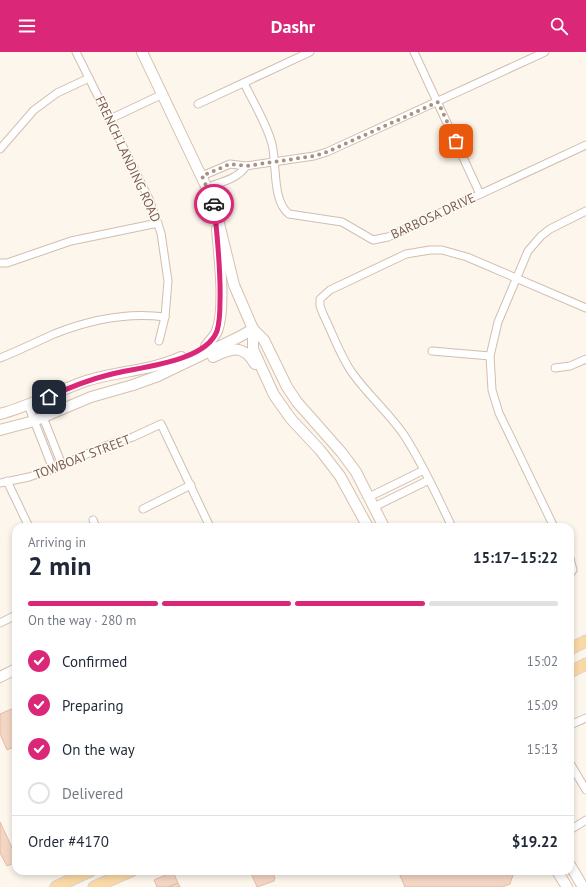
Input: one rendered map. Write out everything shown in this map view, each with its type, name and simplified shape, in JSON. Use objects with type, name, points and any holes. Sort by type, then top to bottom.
[{"type":"main road","points":[[142,52],[208,187],[214,203],[234,285],[253,329],[264,340],[297,402],[342,453],[356,472],[382,523]]},
{"type":"main road","points":[[206,346],[217,330],[220,306],[221,274],[214,203]]},
{"type":"main road","points":[[0,414],[33,404],[85,381],[120,372],[168,364],[241,329],[253,329]]},
{"type":"main road","points":[[0,430],[39,419],[86,399],[133,385],[171,370],[253,329]]},
{"type":"main road","points":[[253,329],[253,350],[274,394]]},
{"type":"main road","points":[[133,385],[156,382],[223,352],[238,350],[246,352],[291,419],[329,461],[340,476],[366,523]]},
{"type":"main road","points":[[574,647],[586,642]]},
{"type":"main road","points":[[574,670],[586,664]]},
{"type":"main road","points":[[0,677],[12,672]]},
{"type":"main road","points":[[574,872],[583,887]]},
{"type":"main road","points":[[56,887],[82,875]]},
{"type":"main road","points":[[94,887],[122,875]]},
{"type":"main road","points":[[560,875],[567,887]]},
{"type":"street","name":"FRENCH LANDING ROAD","points":[[76,52],[149,199],[158,223],[167,264],[168,281],[165,317],[159,341]]},
{"type":"street","points":[[198,104],[310,52]]},
{"type":"street","points":[[414,52],[480,194]]},
{"type":"street","points":[[202,176],[234,163],[246,166],[314,156],[334,150],[545,52]]},
{"type":"street","points":[[0,148],[34,110],[57,93],[89,78]]},
{"type":"street","points":[[244,83],[269,137],[274,161]]},
{"type":"street","points":[[110,119],[163,94]]},
{"type":"street","name":"BARBOSA DRIVE","points":[[274,161],[280,204],[289,214],[342,222],[373,240],[379,240],[586,145]]},
{"type":"street","points":[[225,166],[230,178]]},
{"type":"street","points":[[208,187],[239,174],[246,166]]},
{"type":"street","points":[[552,523],[499,413],[492,390],[490,356],[498,322],[528,251],[541,236],[559,224],[586,211]]},
{"type":"street","points":[[0,263],[6,263],[71,241],[158,223]]},
{"type":"street","points":[[450,523],[424,470],[394,421],[359,381],[347,364],[323,314],[320,306],[320,299],[324,294],[342,284],[390,261],[418,251],[442,250],[454,252],[586,308]]},
{"type":"street","points":[[0,358],[68,329],[102,320],[132,314],[165,317]]},
{"type":"street","points":[[432,351],[490,356]]},
{"type":"street","points":[[555,368],[570,366],[586,359]]},
{"type":"street","points":[[33,404],[62,465]]},
{"type":"street","points":[[39,419],[53,469]]},
{"type":"street","name":"TOWBOAT STREET","points":[[4,482],[29,477],[53,469],[105,446],[133,437],[161,424],[191,485]]},
{"type":"street","points":[[359,509],[372,502],[402,481],[424,470]]},
{"type":"street","points":[[372,502],[407,491],[429,480]]},
{"type":"street","points":[[402,481],[407,491]]},
{"type":"street","points":[[4,482],[27,523]]},
{"type":"street","points":[[143,509],[191,485],[208,523]]},
{"type":"street","points":[[0,623],[12,617]]},
{"type":"street","points":[[574,723],[586,718]]},
{"type":"street","points":[[574,770],[586,790]]},
{"type":"street","points":[[574,828],[586,820]]},
{"type":"building","points":[[12,709],[12,748],[7,750],[0,734],[0,714]]},
{"type":"building","points":[[0,822],[12,848],[12,864],[7,866],[0,853]]},
{"type":"building","points":[[166,875],[174,875],[178,883],[168,887],[157,887],[154,880]]},
{"type":"building","points":[[252,875],[274,875],[274,881],[257,887]]},
{"type":"building","points":[[400,875],[513,875],[510,884],[502,887],[405,887]]},
{"type":"building","points":[[178,883],[180,887],[168,887]]},
{"type":"way so far","points":[[214,204],[202,176],[234,163],[246,166],[314,156],[327,152],[438,102],[456,141]]},
{"type":"route","points":[[49,397],[85,381],[120,372],[168,364],[206,346],[216,334],[219,324],[221,274],[214,204]]}]
